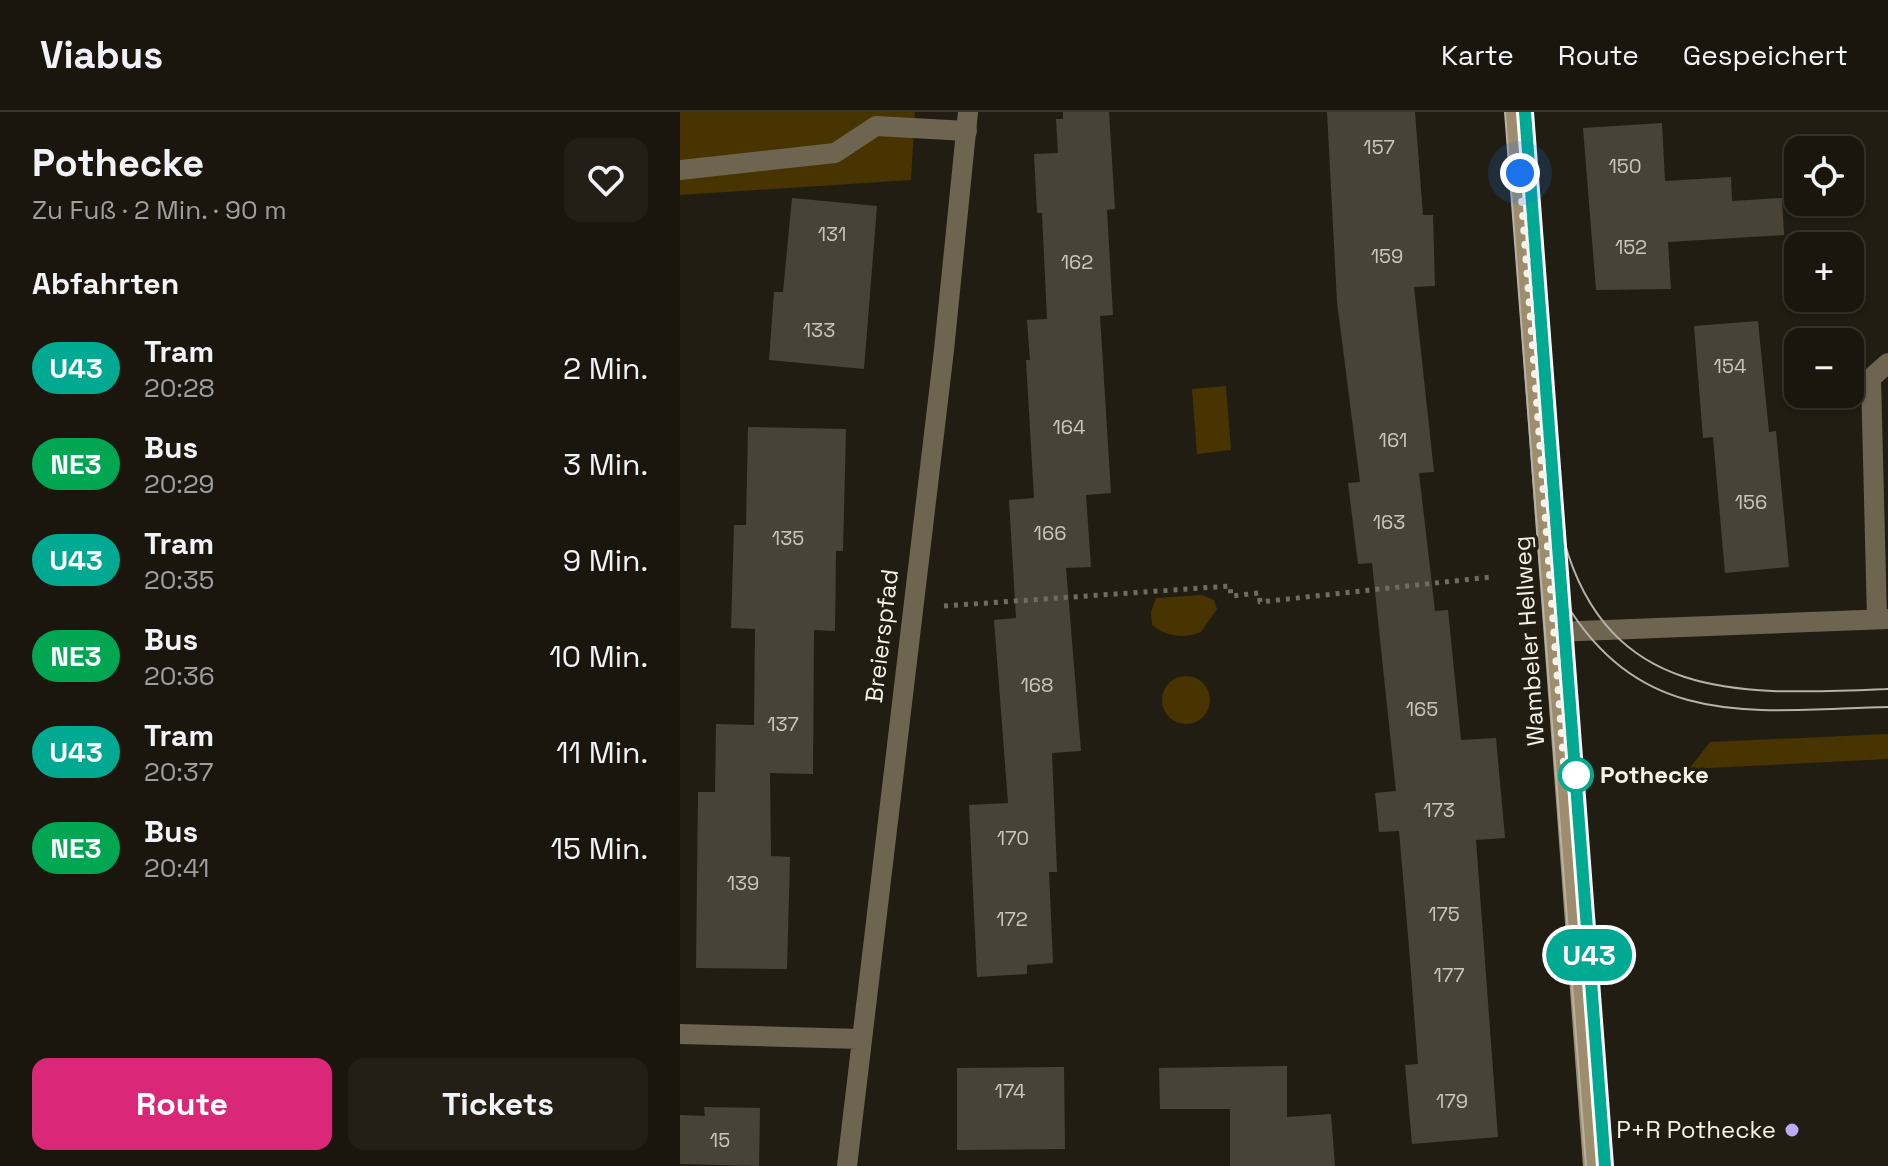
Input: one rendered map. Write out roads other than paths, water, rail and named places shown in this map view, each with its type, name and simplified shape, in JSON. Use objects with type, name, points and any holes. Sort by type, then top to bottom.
[{"type":"main road","name":"Wambeler Hellweg","points":[[1515,112],[1593,1166]]},
{"type":"street","points":[[680,170],[835,153],[881,119],[968,122]]},
{"type":"street","name":"Breierspfad","points":[[847,1166],[968,122]]},
{"type":"street","points":[[1554,632],[1882,619],[1871,378],[1888,363]]},
{"type":"street","points":[[680,1034],[860,1039]]},
{"type":"tram line","points":[[1505,112],[1586,1166]]},
{"type":"tram line","points":[[1525,112],[1605,1166]]},
{"type":"tram line","name":"U43","points":[[1525,112],[1605,1166]]},
{"type":"tram line","points":[[1564,541],[1586,595],[1615,635],[1651,662],[1692,679],[1737,688],[1785,691],[1888,689]]},
{"type":"tram line","points":[[1565,602],[1596,644],[1630,674],[1667,693],[1707,704],[1749,709],[1888,707]]},
{"type":"place","name":"Pothecke","points":[[1576,775]]},
{"type":"place","name":"P+R Pothecke","points":[[1792,1130]]}]
